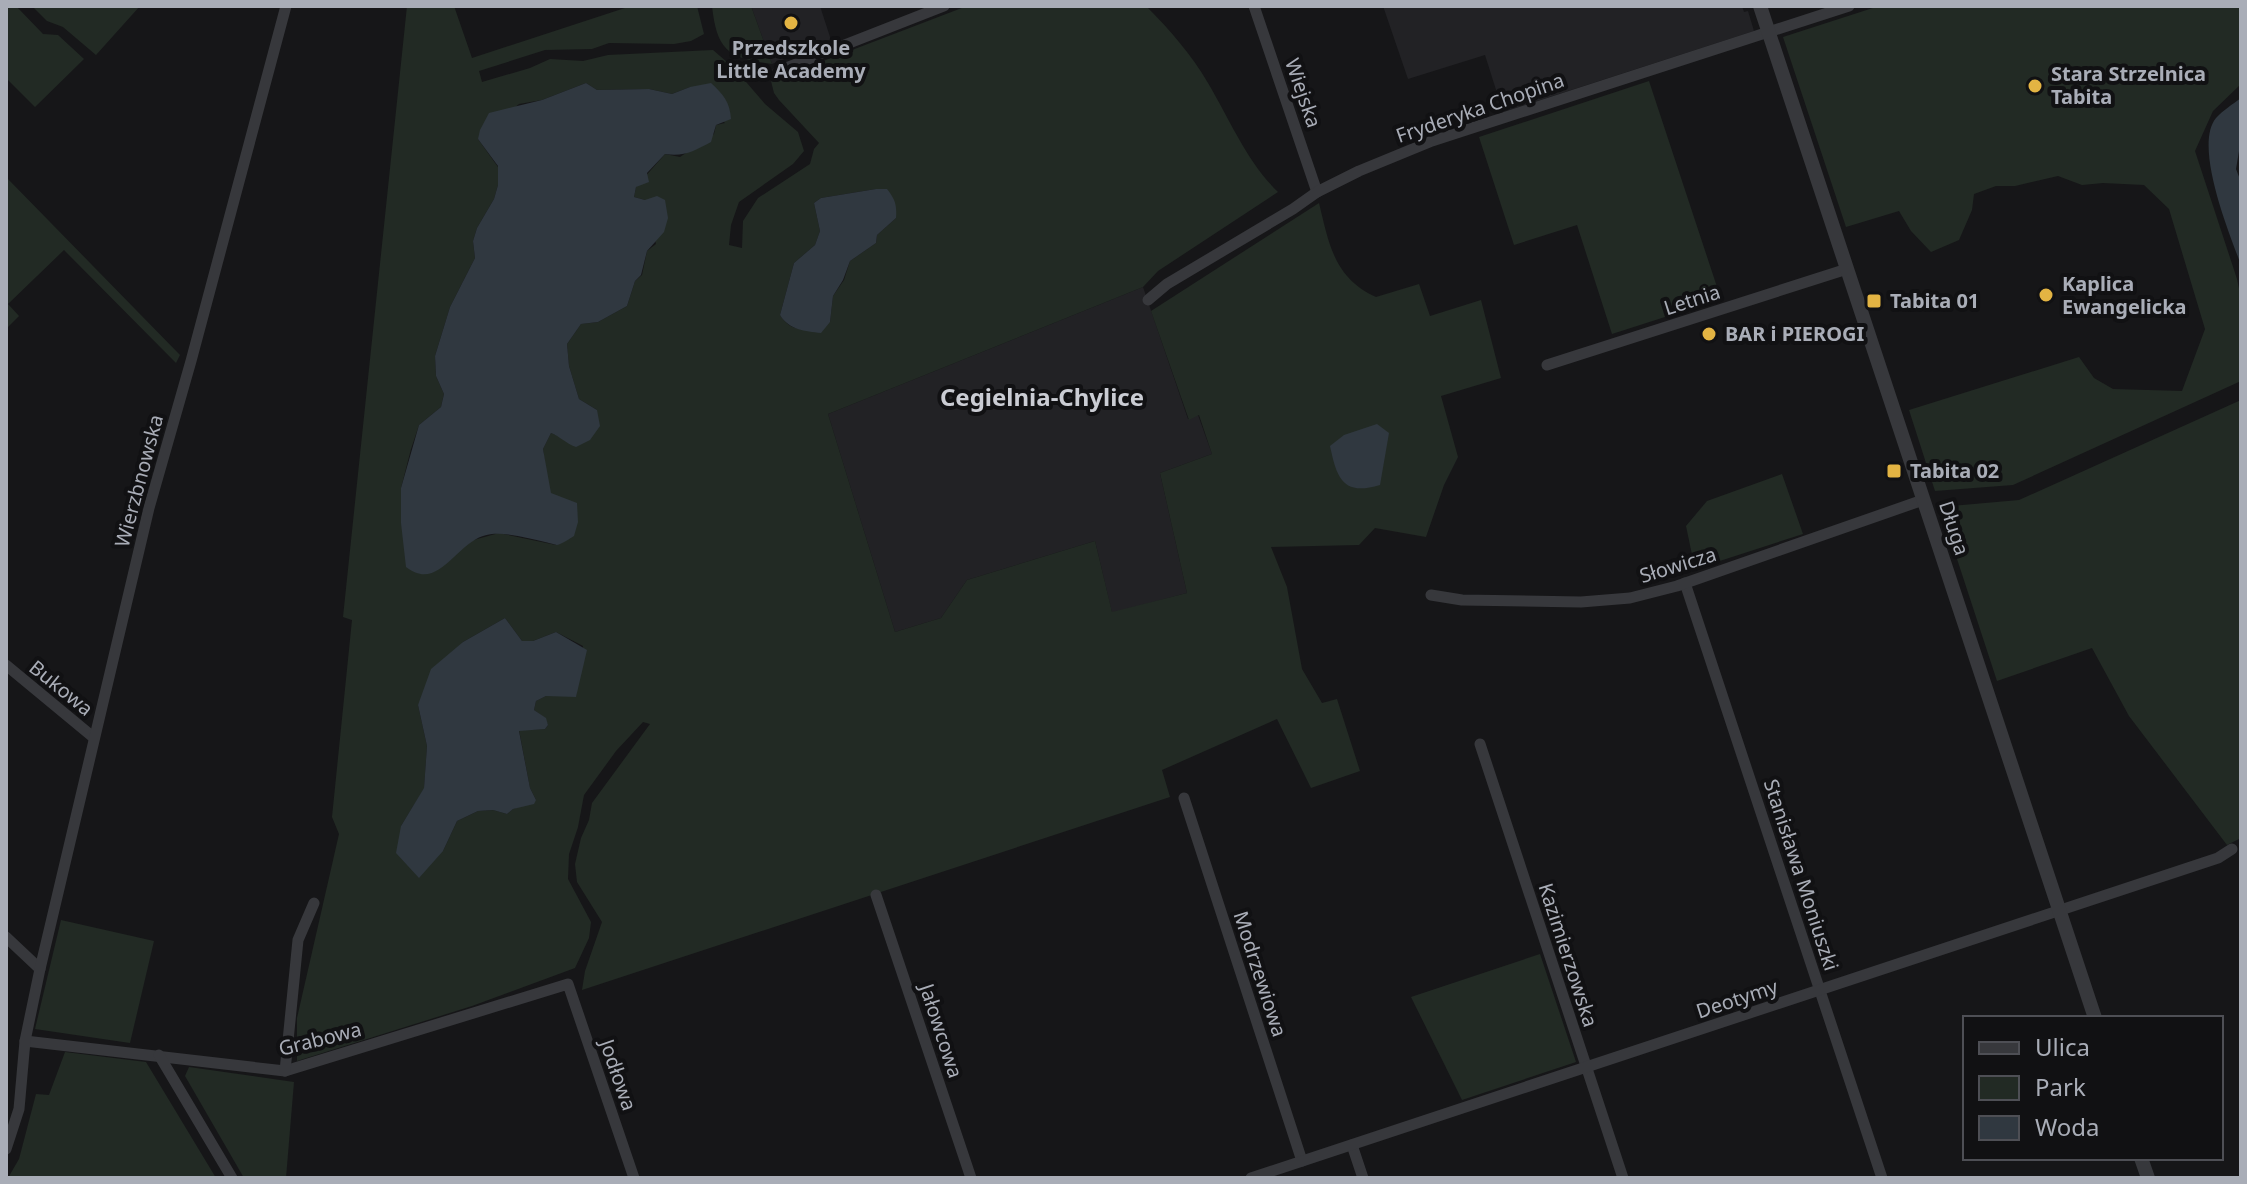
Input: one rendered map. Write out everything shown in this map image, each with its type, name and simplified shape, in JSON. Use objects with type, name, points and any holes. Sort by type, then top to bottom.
[{"type":"street","name":"Wierzbnowska","points":[[6,1149],[19,1109],[25,1041],[40,969],[149,508],[286,6]]},
{"type":"street","points":[[778,71],[944,6]]},
{"type":"street","name":"Wiejska","points":[[1254,6],[1317,192]]},
{"type":"street","name":"Długa","points":[[1760,6],[2094,1016]]},
{"type":"street","name":"Fryderyka Chopina","points":[[1148,300],[1167,284],[1317,192],[1432,141],[1849,6]]},
{"type":"street","name":"Letnia","points":[[1547,365],[1847,269]]},
{"type":"street","name":"Słowicza","points":[[1431,595],[1462,600],[1581,602],[1630,598],[1685,583],[1923,500]]},
{"type":"street","name":"Stanisława Moniuszki","points":[[1685,583],[1882,1178]]},
{"type":"street","name":"Bukowa","points":[[6,665],[93,737]]},
{"type":"street","name":"Kazimierzowska","points":[[1480,744],[1623,1178]]},
{"type":"street","name":"Modrzewiowa","points":[[1184,798],[1302,1161]]},
{"type":"street","name":"Deotymy","points":[[1251,1178],[2218,858],[2232,849]]},
{"type":"street","name":"Jałowcowa","points":[[876,895],[971,1178]]},
{"type":"street","points":[[285,1071],[298,940],[314,903]]},
{"type":"street","points":[[6,937],[40,969]]},
{"type":"street","name":"Grabowa","points":[[25,1041],[285,1071],[568,984]]},
{"type":"street","name":"Jodłowa","points":[[568,984],[634,1178]]},
{"type":"street","points":[[159,1055],[232,1178]]},
{"type":"street","points":[[1352,1145],[1363,1178]]},
{"type":"shaded area","name":"Przedszkole Little Academy","points":[[751,6],[820,6],[831,40],[772,64]]},
{"type":"shaded area","points":[[1383,6],[1742,6],[1744,12],[1748,11],[1754,31],[1503,112],[1485,55],[1408,79]]},
{"type":"shaded area","points":[[1143,287],[1188,419],[1198,415],[1212,454],[1160,473],[1187,593],[1112,613],[1095,541],[967,580],[941,618],[895,632],[828,414]]},
{"type":"green space","points":[[6,6],[16,6],[43,34],[58,35],[84,59],[35,107],[6,78]]},
{"type":"green space","points":[[32,6],[140,6],[96,55],[63,27],[47,21]]},
{"type":"green space","points":[[407,6],[454,6],[472,58],[631,6],[697,6],[704,34],[691,41],[674,44],[609,43],[592,49],[545,50],[479,71],[482,82],[550,59],[583,61],[608,55],[713,50],[734,68],[765,104],[798,132],[804,151],[793,164],[739,202],[731,225],[729,245],[742,248],[743,221],[758,198],[810,164],[819,143],[779,100],[771,81],[967,6],[1146,6],[1187,52],[1248,154],[1278,192],[1158,271],[1143,287],[828,414],[895,632],[941,618],[967,580],[1095,541],[1112,612],[1187,593],[1160,473],[1212,454],[1199,415],[1189,420],[1151,311],[1319,203],[1330,246],[1342,270],[1362,289],[1376,297],[1419,284],[1430,316],[1481,300],[1501,378],[1441,396],[1458,457],[1444,485],[1426,537],[1375,528],[1359,545],[1271,547],[1287,587],[1302,669],[1322,703],[1337,699],[1360,771],[1311,788],[1277,719],[1162,770],[1170,797],[582,990],[585,971],[602,922],[577,882],[575,864],[592,803],[650,724],[643,722],[616,751],[584,795],[569,854],[568,879],[591,922],[589,938],[575,968],[472,1006],[297,1061],[297,1018],[339,834],[332,817],[352,620],[343,617]],"holes":[[[586,83],[597,90],[649,89],[672,94],[690,87],[725,123],[716,125],[714,134],[680,157],[665,154],[636,187],[634,197],[645,200],[656,244],[647,251],[642,275],[635,281],[627,306],[598,322],[581,324],[567,344],[569,366],[579,399],[597,410],[559,436],[551,433],[543,449],[556,545],[499,533],[470,541],[401,523],[401,488],[419,425],[441,407],[444,394],[436,376],[435,356],[450,307],[475,258],[473,241],[477,228],[494,199],[498,185],[498,167],[478,139],[519,104],[542,100]],[[876,189],[896,218],[877,235],[876,243],[850,261],[844,280],[833,296],[830,322],[803,329],[791,326],[780,315],[794,263],[815,245],[820,231],[814,203],[821,198]],[[505,618],[522,641],[533,641],[556,632],[583,646],[576,696],[546,696],[536,701],[534,710],[545,718],[548,725],[545,729],[519,730],[530,788],[536,800],[507,814],[493,810],[478,811],[457,821],[443,851],[401,826],[424,789],[427,746],[418,705],[463,642]]]},
{"type":"green space","points":[[712,6],[751,6],[772,64],[745,59],[728,50],[717,34]]},
{"type":"green space","points":[[1879,6],[2241,6],[2241,84],[2213,111],[2195,151],[2241,298],[2241,381],[2013,485],[1935,491],[1909,410],[2079,357],[2094,378],[2113,389],[2182,391],[2205,329],[2169,209],[2144,185],[2082,185],[2058,176],[2015,186],[1996,186],[1974,194],[1972,210],[1959,240],[1931,252],[1911,231],[1899,211],[1846,227],[1783,37]]},
{"type":"green space","points":[[1649,81],[1721,299],[1612,334],[1577,225],[1514,245],[1479,137]]},
{"type":"green space","points":[[6,177],[180,355],[176,363],[64,250],[8,304],[19,316],[6,329]]},
{"type":"green space","points":[[2241,400],[2241,838],[2227,845],[2129,716],[2092,648],[1997,681],[1940,507],[2019,500]]},
{"type":"green space","points":[[1782,474],[1803,534],[1695,569],[1686,526],[1707,501]]},
{"type":"green space","points":[[61,920],[154,941],[130,1043],[35,1029]]},
{"type":"green space","points":[[1540,954],[1576,1062],[1462,1100],[1411,997]]},
{"type":"green space","points":[[65,1052],[146,1062],[216,1178],[8,1178],[19,1159],[36,1094],[49,1095]]},
{"type":"green space","points":[[189,1067],[294,1082],[286,1178],[244,1178],[185,1076]]},
{"type":"water","points":[[586,83],[597,90],[649,89],[672,94],[711,83],[725,99],[731,119],[716,125],[711,142],[683,154],[665,154],[647,173],[649,182],[636,187],[634,197],[645,200],[657,196],[665,200],[668,218],[664,232],[647,251],[641,275],[635,281],[627,306],[598,322],[581,324],[567,344],[569,366],[579,399],[597,410],[600,426],[590,440],[576,447],[551,433],[543,449],[551,493],[577,503],[578,522],[574,536],[557,545],[506,534],[490,534],[473,541],[437,571],[417,573],[406,567],[401,488],[419,425],[441,407],[444,394],[436,376],[435,356],[450,307],[475,258],[473,241],[477,228],[494,199],[498,185],[498,166],[478,139],[480,130],[489,113],[542,100]]},
{"type":"water","points":[[2241,98],[2241,139],[2236,169],[2241,182],[2241,265],[2222,213],[2209,149],[2210,131],[2216,118]]},
{"type":"water","points":[[887,189],[890,193],[895,202],[896,218],[877,235],[876,243],[850,261],[833,296],[830,322],[821,333],[788,324],[780,315],[794,263],[815,245],[820,231],[814,203],[821,198]]},
{"type":"water","points":[[1377,424],[1389,433],[1380,485],[1368,488],[1350,486],[1339,476],[1330,446],[1344,435]]},
{"type":"water","points":[[505,618],[522,641],[533,641],[556,632],[587,650],[576,697],[546,696],[536,701],[534,710],[546,718],[548,725],[545,729],[519,731],[530,788],[536,800],[534,804],[513,809],[507,814],[493,810],[478,811],[457,821],[443,851],[419,878],[396,853],[401,826],[424,788],[427,746],[418,705],[431,669],[463,642]]},
{"type":"place","name":"Przedszkole Little Academy","points":[[791,23]]},
{"type":"place","name":"Stara Strzelnica Tabita","points":[[2035,86]]},
{"type":"place","name":"Kaplica Ewangelicka","points":[[2046,295]]},
{"type":"place","name":"Tabita 01","points":[[1874,301]]},
{"type":"place","name":"BAR i PIEROGI","points":[[1709,334]]},
{"type":"place","name":"Tabita 02","points":[[1894,471]]},
{"type":"district","name":"Cegielnia-Chylice","points":[[1042,398]]}]
